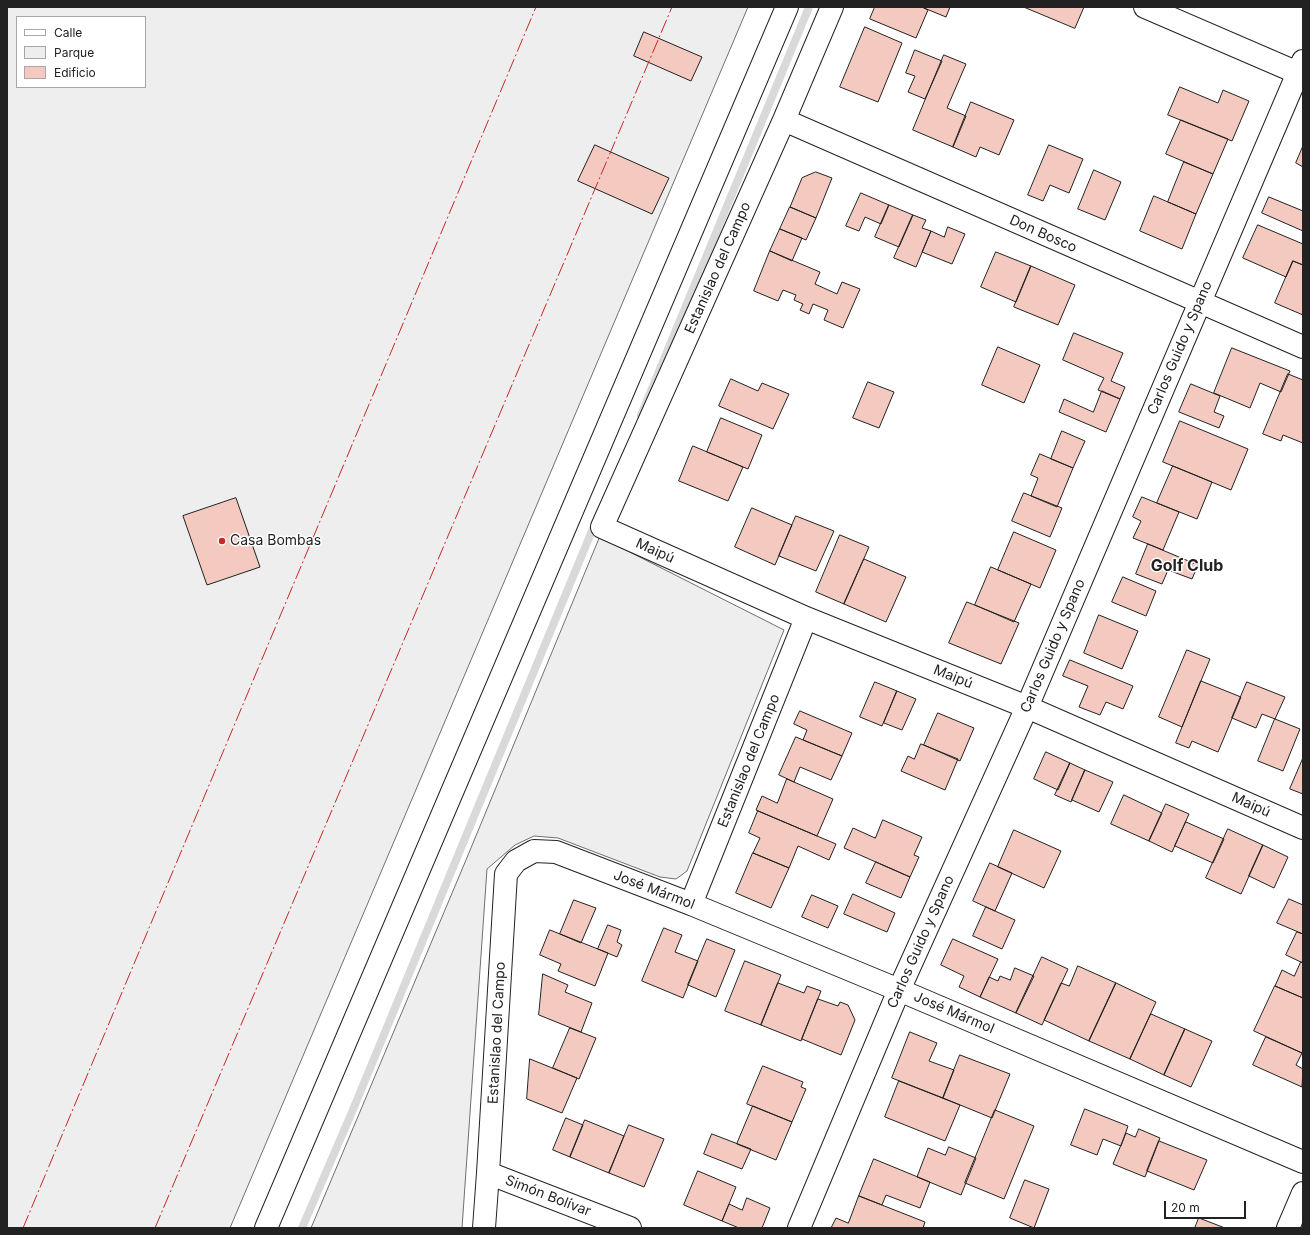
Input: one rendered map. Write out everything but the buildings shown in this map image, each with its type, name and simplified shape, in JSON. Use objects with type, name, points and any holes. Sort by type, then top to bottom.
[{"type":"street","points":[[266,1228],[787,7]]},
{"type":"street","name":"Estanislao del Campo","points":[[602,527],[784,120],[832,7]]},
{"type":"street","points":[[1145,7],[1301,67]]},
{"type":"street","name":"Carlos Guido y Spano","points":[[798,1228],[899,990],[1027,707],[1301,67]]},
{"type":"street","name":"Don Bosco","points":[[784,120],[1303,347]]},
{"type":"street","name":"Maipú","points":[[602,527],[806,618],[1027,707],[1303,828]]},
{"type":"street","name":"Estanislao del Campo","points":[[691,904],[806,618]]},
{"type":"street","name":"Estanislao del Campo","points":[[484,1228],[506,874],[516,861],[534,851]]},
{"type":"street","name":"José Mármol","points":[[534,851],[556,852],[691,904],[899,990],[1303,1162]]},
{"type":"street","name":"Simón Bolívar","points":[[488,1173],[630,1228]]},
{"type":"street","points":[[1288,1228],[1303,1193]]},
{"type":"green space","points":[[7,7],[748,7],[230,1228],[7,1228]]},
{"type":"green space","points":[[600,537],[784,630],[687,871],[676,879],[660,877],[558,838],[534,836],[515,845],[487,869],[462,1228],[311,1228],[466,860]]},
{"type":"waterway","points":[[641,415],[809,7]]},
{"type":"waterway","points":[[302,1228],[352,1112],[596,521]]},
{"type":"power","points":[[23,1228],[536,7]]},
{"type":"power","points":[[155,1228],[672,7]]},
{"type":"place","name":"Casa Bombas","points":[[222,541]]},
{"type":"district","name":"Golf Club","points":[[1187,566]]}]
